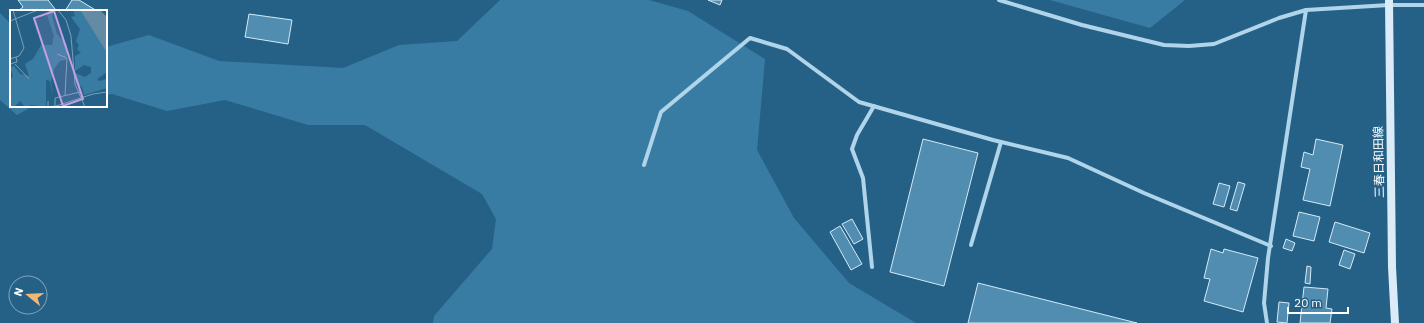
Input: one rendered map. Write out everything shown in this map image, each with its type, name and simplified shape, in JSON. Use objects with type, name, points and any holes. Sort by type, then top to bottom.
[{"type":"main road","name":"三春日和田線","points":[[1389,2],[1392,267],[1395,323]]},
{"type":"street","points":[[999,0],[1082,25],[1164,45],[1182,46],[1214,44],[1279,18],[1306,10],[1389,2],[1424,5]]},
{"type":"street","points":[[1266,323],[1264,303],[1271,246],[1306,10]]},
{"type":"street","points":[[644,165],[661,112],[750,38],[787,49],[859,102],[1001,142],[1068,158],[1144,193],[1271,246]]},
{"type":"street","points":[[872,267],[863,178],[852,149],[857,134],[874,106]]},
{"type":"street","points":[[970,245],[1001,142]]},
{"type":"shaded area","points":[[500,0],[649,0],[688,11],[765,59],[757,150],[794,218],[849,283],[916,323],[433,323],[434,316],[492,249],[496,219],[482,194],[365,125],[308,125],[225,100],[167,111],[112,94],[107,95],[107,47],[149,35],[219,61],[343,68],[399,45],[457,41]]},
{"type":"shaded area","points":[[1050,0],[1185,0],[1150,28]]},
{"type":"shaded area","points":[[0,13],[10,23],[10,107],[31,107],[17,115],[0,100]]},
{"type":"building","points":[[18,0],[48,0],[55,9],[19,10],[23,7]]},
{"type":"building","points":[[72,0],[79,0],[95,10],[66,10]]},
{"type":"building","points":[[708,0],[722,0],[720,5]]},
{"type":"building","points":[[249,14],[292,20],[288,44],[245,37]]},
{"type":"building","points":[[923,139],[978,153],[944,286],[890,272]]},
{"type":"building","points":[[1316,139],[1343,145],[1330,206],[1303,200],[1310,169],[1301,167],[1304,152],[1313,155]]},
{"type":"building","points":[[1238,182],[1245,184],[1237,211],[1230,209]]},
{"type":"building","points":[[1219,183],[1230,186],[1224,207],[1213,204]]},
{"type":"building","points":[[1299,212],[1320,217],[1314,241],[1293,236]]},
{"type":"building","points":[[852,219],[863,239],[854,244],[842,224]]},
{"type":"building","points":[[1335,222],[1370,233],[1364,253],[1329,242]]},
{"type":"building","points":[[840,226],[862,264],[851,270],[830,232]]},
{"type":"building","points":[[1286,239],[1295,243],[1292,251],[1283,248]]},
{"type":"building","points":[[1211,249],[1223,253],[1224,249],[1258,258],[1243,312],[1204,301],[1210,279],[1204,278]]},
{"type":"building","points":[[1344,250],[1355,254],[1350,269],[1339,265]]},
{"type":"building","points":[[1307,266],[1311,267],[1310,284],[1305,283]]},
{"type":"building","points":[[978,283],[1137,323],[968,323]]},
{"type":"building","points":[[1304,287],[1328,289],[1326,308],[1332,309],[1330,323],[1300,323]]},
{"type":"building","points":[[1279,302],[1289,303],[1287,323],[1277,322]]}]
